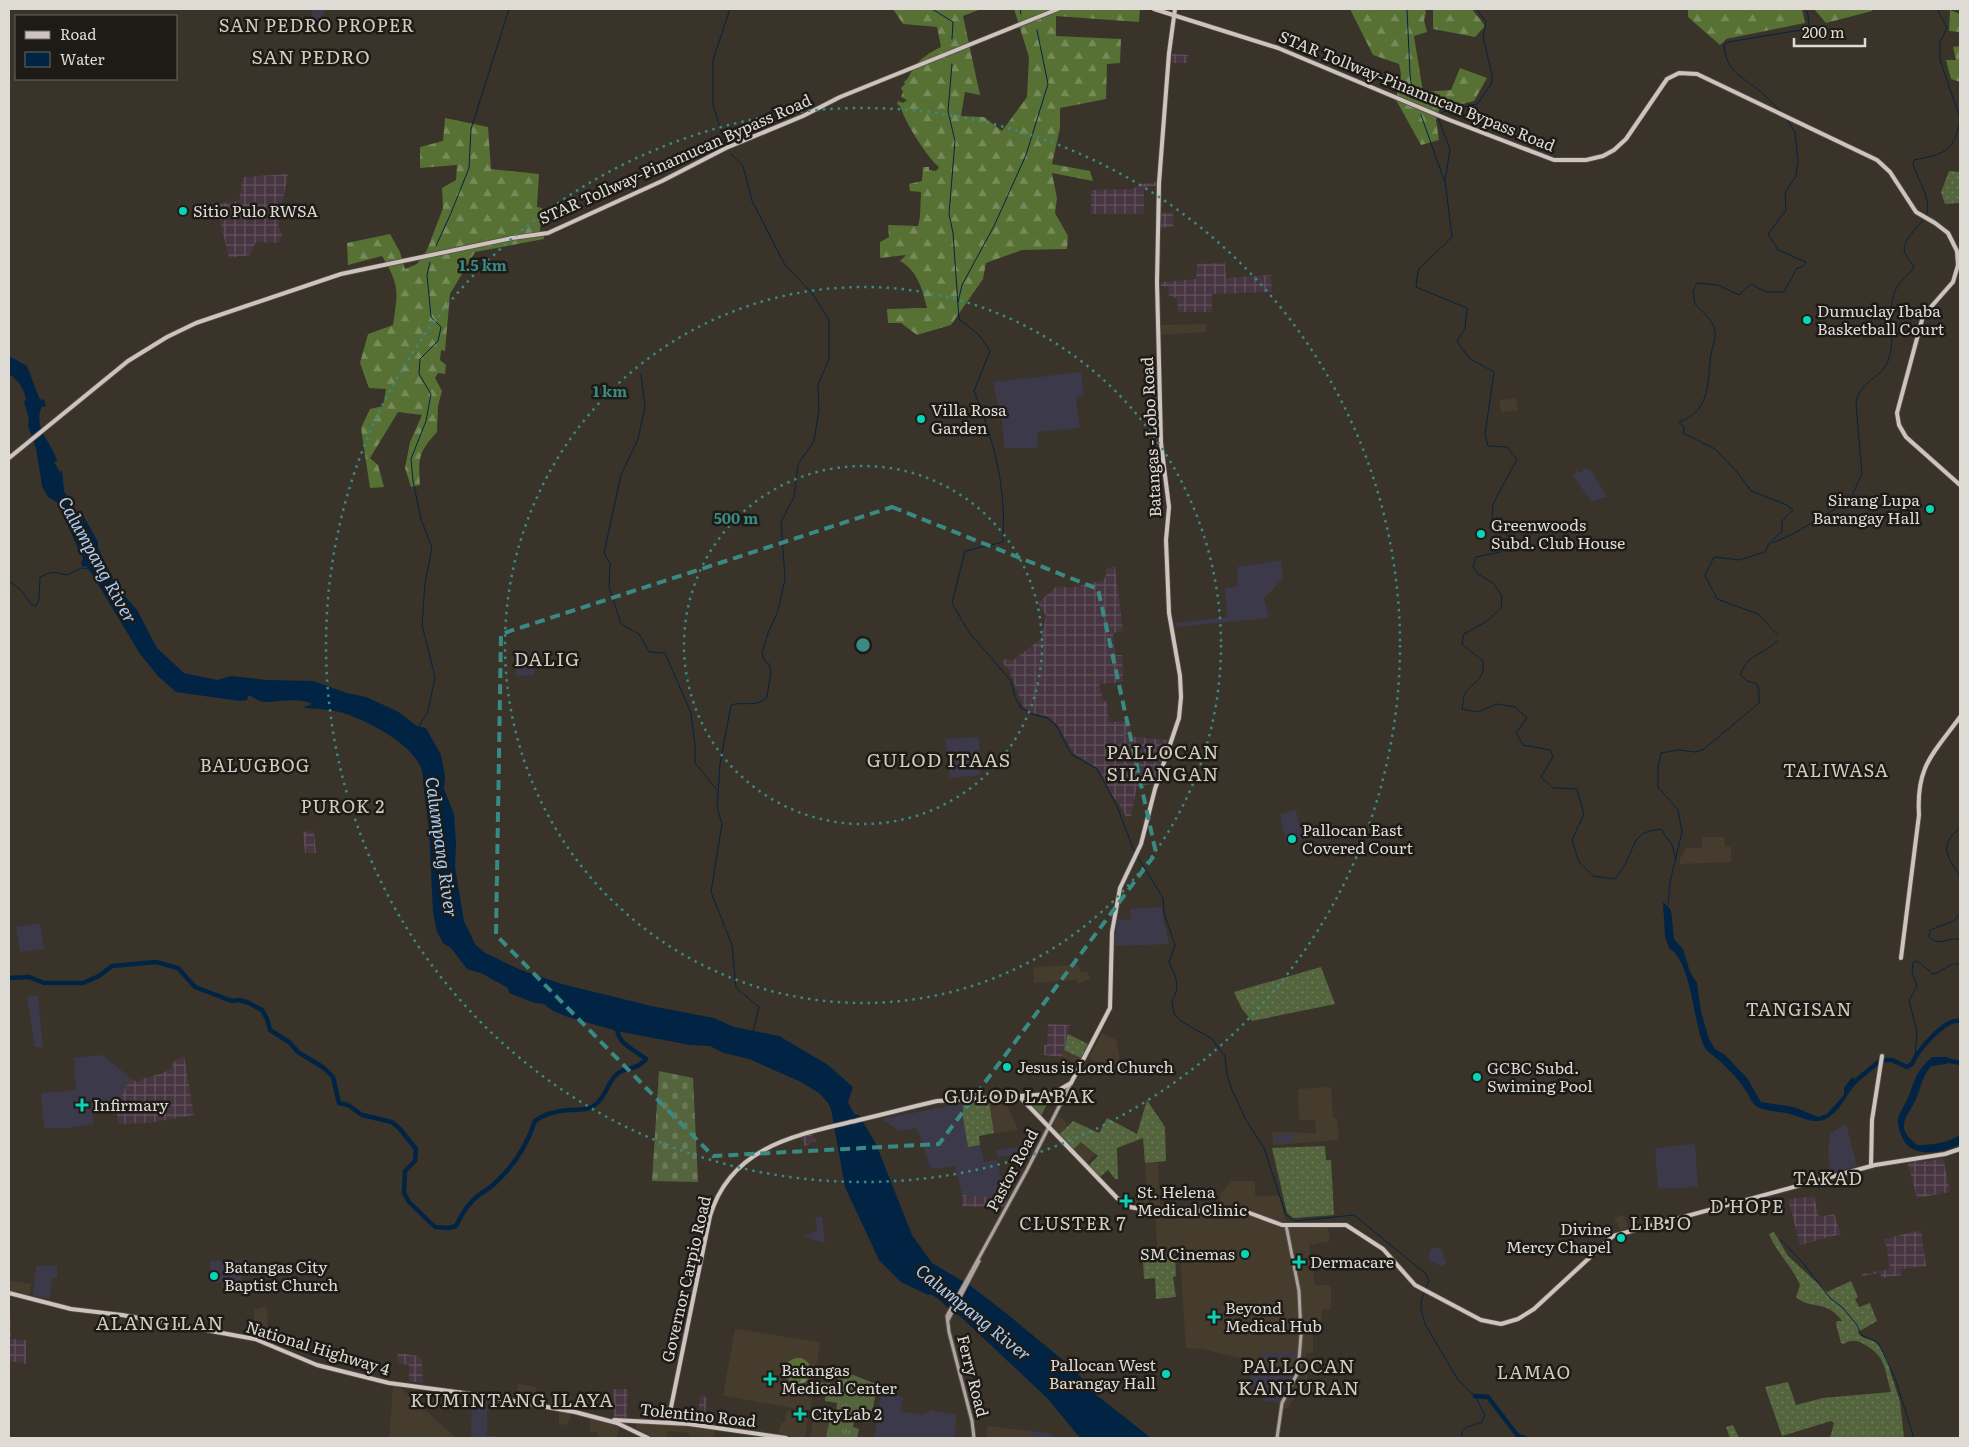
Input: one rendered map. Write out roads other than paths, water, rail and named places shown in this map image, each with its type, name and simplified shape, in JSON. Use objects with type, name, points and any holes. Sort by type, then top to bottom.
[{"type":"main road","name":"STAR Tollway-Pinamucan Bypass Road","points":[[10,457],[128,361],[167,337],[201,321],[340,274],[512,238],[548,233],[662,181],[726,148],[803,116],[840,97],[1058,9]]},
{"type":"main road","name":"STAR Tollway-Pinamucan Bypass Road","points":[[1154,9],[1278,48],[1434,114],[1554,160],[1580,161],[1603,156],[1614,150],[1626,139],[1664,82],[1675,74],[1688,72],[1697,74],[1735,92],[1882,164],[1893,176],[1916,212],[1935,223],[1948,234],[1957,251],[1958,265],[1953,282],[1923,316],[1898,408],[1898,419],[1906,437],[1960,485]]},
{"type":"main road","name":"Batangas - Lobo Road","points":[[1071,1083],[1110,1008],[1112,924],[1122,882],[1138,851],[1145,832],[1154,790],[1176,729],[1181,697],[1180,676],[1171,636],[1169,613],[1166,540],[1169,507],[1161,443],[1157,296],[1159,183],[1169,53],[1175,9]]},
{"type":"main road","points":[[1901,958],[1918,821],[1918,796],[1921,775],[1929,758],[1960,717]]},
{"type":"main road","points":[[1871,1166],[1872,1120],[1882,1056]]},
{"type":"main road","name":"Governor Carpio Road","points":[[668,1422],[708,1221],[718,1191],[742,1164],[756,1154],[794,1137],[829,1127],[944,1099],[1020,1097],[1052,1094],[1071,1083]]},
{"type":"main road","name":"Pastor Road","points":[[950,1314],[1071,1083]]},
{"type":"main road","points":[[1020,1097],[1117,1198],[1130,1207],[1141,1209],[1247,1212],[1286,1225],[1336,1224],[1350,1226],[1383,1250],[1396,1263],[1410,1282],[1485,1322],[1495,1324],[1507,1323],[1521,1318],[1543,1302],[1613,1236],[1871,1166],[1945,1154],[1960,1149]]},
{"type":"main road","points":[[1277,1438],[1282,1403],[1298,1372],[1301,1335],[1299,1292],[1286,1225]]},
{"type":"main road","name":"National Highway 4","points":[[9,1293],[71,1309],[122,1315],[255,1340],[324,1367],[389,1383],[540,1405],[608,1420],[648,1438]]},
{"type":"main road","name":"Ferry Road","points":[[950,1314],[948,1320],[949,1332],[972,1421],[974,1438]]},
{"type":"main road","name":"Tolentino Road","points":[[608,1420],[668,1422],[786,1438]]},
{"type":"main road","points":[[623,1426],[624,1420]]},
{"type":"water","name":"Calumpang River","points":[[9,356],[27,366],[40,400],[44,399],[46,407],[42,406],[39,421],[44,435],[55,454],[57,461],[54,462],[60,472],[62,470],[64,491],[68,498],[75,501],[71,504],[77,517],[83,523],[81,516],[84,517],[98,542],[98,548],[117,587],[137,610],[157,648],[184,673],[217,680],[231,676],[267,680],[313,681],[347,693],[366,697],[397,711],[417,726],[426,728],[441,755],[445,776],[444,789],[454,814],[455,867],[464,921],[475,944],[485,953],[521,970],[562,984],[651,1006],[714,1018],[734,1027],[779,1036],[828,1065],[853,1087],[848,1102],[854,1114],[859,1115],[876,1144],[912,1235],[932,1263],[971,1286],[1007,1314],[1075,1370],[1094,1393],[1151,1438],[1080,1438],[1048,1399],[960,1316],[934,1296],[901,1282],[879,1260],[845,1187],[831,1109],[819,1093],[801,1082],[749,1059],[724,1053],[710,1046],[690,1045],[617,1031],[568,1017],[553,1011],[544,1004],[535,1003],[509,993],[508,988],[481,973],[467,969],[451,948],[443,943],[437,932],[433,912],[429,831],[422,770],[416,759],[394,738],[367,723],[343,713],[305,708],[312,704],[301,701],[264,702],[248,696],[247,700],[240,701],[176,692],[158,676],[140,654],[90,571],[81,564],[83,559],[57,502],[48,497],[42,486],[36,448],[28,426],[29,419],[24,402],[26,399],[20,385],[9,374]]},
{"type":"water","points":[[1663,902],[1671,910],[1674,939],[1683,949],[1690,972],[1697,983],[1701,1012],[1709,1039],[1715,1049],[1725,1055],[1747,1078],[1761,1102],[1794,1107],[1818,1117],[1827,1114],[1844,1095],[1844,1088],[1852,1077],[1858,1082],[1834,1114],[1824,1120],[1815,1121],[1760,1108],[1753,1103],[1744,1087],[1734,1076],[1721,1062],[1709,1053],[1700,1035],[1683,966],[1677,955],[1669,948],[1665,936]]},
{"type":"water","points":[[1932,1057],[1948,1057],[1947,1064],[1931,1066],[1928,1070],[1905,1120],[1905,1132],[1917,1145],[1940,1143],[1960,1135],[1960,1144],[1945,1150],[1928,1153],[1912,1149],[1906,1144],[1901,1135],[1898,1120],[1916,1077]]},
{"type":"waterway","points":[[436,246],[469,168],[471,129],[509,9]]},
{"type":"waterway","points":[[724,140],[713,105],[713,60],[730,9]]},
{"type":"waterway","points":[[932,9],[953,22],[952,39]]},
{"type":"waterway","points":[[1020,9],[1021,14]]},
{"type":"waterway","points":[[1407,9],[1413,97]]},
{"type":"waterway","points":[[1439,114],[1477,104],[1492,83],[1492,75],[1483,37],[1486,21],[1476,9]]},
{"type":"waterway","points":[[1780,111],[1764,94],[1732,68],[1725,54],[1724,45],[1728,42],[1809,27],[1806,9]]},
{"type":"waterway","points":[[1937,9],[1947,28],[1940,42],[1940,60],[1960,118]]},
{"type":"waterway","points":[[958,302],[962,285],[994,226],[1026,155],[1048,84],[1037,30]]},
{"type":"waterway","points":[[952,64],[948,111],[955,141],[949,214],[953,233],[959,319],[978,334],[990,351],[974,391],[985,419],[997,462],[1002,492],[1003,520],[1003,542],[965,551],[952,603],[968,631],[1011,681],[1015,697],[1021,708],[1032,714],[1047,718],[1056,725],[1071,754],[1097,769],[1116,804],[1135,853]]},
{"type":"waterway","points":[[1421,115],[1444,180]]},
{"type":"waterway","points":[[1438,118],[1450,149],[1445,181],[1452,237],[1418,270],[1416,287],[1467,308],[1465,328],[1457,341],[1469,358],[1494,372],[1485,434],[1488,446],[1507,447],[1517,459],[1493,504],[1492,521],[1512,540],[1501,552],[1476,557],[1473,567],[1478,574],[1493,583],[1502,596],[1501,608],[1487,621],[1464,634],[1462,644],[1483,661],[1483,668],[1482,674],[1464,696],[1462,709],[1477,712],[1497,704],[1515,707],[1527,718],[1516,733],[1523,745],[1550,750],[1553,757],[1541,777],[1553,788],[1577,789],[1584,814],[1572,840],[1579,862],[1593,876],[1615,879],[1639,837],[1653,830],[1661,829],[1672,845],[1676,860]]},
{"type":"waterway","points":[[1777,634],[1758,614],[1717,599],[1705,575],[1714,557],[1739,560],[1765,552],[1768,545],[1782,531],[1782,521],[1793,510],[1787,505],[1751,491],[1738,473],[1715,449],[1683,433],[1684,427],[1679,422],[1697,411],[1702,403],[1708,385],[1711,354],[1715,337],[1712,324],[1695,304],[1693,291],[1697,283],[1718,285],[1739,295],[1751,284],[1766,292],[1784,292],[1797,268],[1802,267],[1806,262],[1778,250],[1768,234],[1786,210],[1785,193],[1796,176],[1798,161],[1795,132],[1786,118]]},
{"type":"waterway","points":[[1926,216],[1928,210],[1926,196],[1915,170],[1914,160],[1933,156],[1946,150],[1954,140],[1960,121]]},
{"type":"waterway","points":[[731,154],[743,166],[752,201],[785,265],[812,293],[829,320],[829,359],[818,385],[819,410],[814,441],[798,464],[794,497],[781,522],[785,579],[778,611],[768,633],[762,653],[771,671],[767,697],[755,703],[731,705],[720,764],[717,807],[722,824],[711,892],[732,945],[736,988],[759,1007],[753,1032]]},
{"type":"waterway","points":[[1773,543],[1795,533],[1850,500],[1862,474],[1856,403],[1861,390],[1885,367],[1891,353],[1892,299],[1897,287],[1914,266],[1904,249],[1910,235],[1924,219]]},
{"type":"waterway","points":[[418,728],[428,711],[435,677],[422,625],[425,583],[432,548],[421,519],[413,481],[411,459],[426,421],[431,394],[419,374],[420,359],[438,341],[441,327],[431,317],[427,275],[430,262]]},
{"type":"waterway","points":[[641,374],[645,407],[638,439],[621,475],[604,553],[610,563],[609,587],[621,624],[639,634],[649,652],[665,653],[691,713],[695,763],[717,790]]},
{"type":"waterway","name":"Calumpang River","points":[[9,581],[21,590],[31,604],[36,606],[39,600],[40,577],[52,572],[67,575],[81,568],[89,569]]},
{"type":"waterway","points":[[1668,905],[1670,882],[1682,832],[1678,810],[1658,787],[1658,767],[1661,753],[1678,750],[1696,752],[1704,749],[1759,703],[1757,684],[1747,681],[1740,674],[1749,660],[1777,641]]},
{"type":"waterway","points":[[1960,828],[1953,834],[1947,846],[1948,857],[1960,876]]},
{"type":"waterway","points":[[1137,856],[1163,898],[1164,913],[1175,945],[1169,962],[1174,972],[1177,986],[1172,1001],[1174,1014],[1181,1021],[1212,1039],[1225,1056],[1227,1075],[1232,1090],[1246,1120],[1264,1148],[1286,1215],[1295,1221],[1354,1215],[1426,1274],[1429,1281],[1421,1301],[1425,1324],[1458,1380],[1475,1396],[1485,1415],[1482,1422],[1467,1427],[1462,1431],[1462,1438]]},
{"type":"waterway","points":[[1960,913],[1954,921],[1930,930],[1929,936],[1939,942],[1960,939]]},
{"type":"waterway","points":[[1915,1056],[1917,1031],[1909,1001],[1917,986],[1912,972],[1913,963],[1916,961],[1920,963],[1933,974],[1953,964],[1960,964]]},
{"type":"waterway","points":[[9,978],[29,977],[44,983],[83,983],[99,976],[112,966],[156,962],[178,968],[195,987],[232,1001],[240,1000],[249,1003],[262,1010],[270,1030],[289,1042],[298,1052],[324,1068],[333,1077],[339,1103],[348,1105],[362,1115],[392,1122],[416,1149],[415,1161],[405,1171],[404,1193],[409,1202],[435,1227],[449,1228],[456,1226],[472,1201],[493,1185],[514,1162],[524,1147],[535,1121],[551,1113],[592,1107],[600,1101],[619,1072],[638,1066],[646,1059],[623,1042],[617,1027]]},
{"type":"waterway","points":[[1853,1083],[1881,1060],[1892,1060],[1907,1067],[1912,1064],[1932,1036],[1954,1021],[1960,1021]]},
{"type":"waterway","points":[[1942,1059],[1960,1063]]},
{"type":"waterway","points":[[1781,1240],[1803,1263],[1830,1298],[1843,1308],[1857,1325],[1861,1335],[1879,1344],[1895,1378],[1914,1438]]},
{"type":"waterway","points":[[1475,1396],[1488,1397],[1518,1436],[1525,1438]]},
{"type":"place","name":"Sitio Pulo RWSA","points":[[183,211]]},
{"type":"place","name":"Dumuclay Ibaba Basketball Court","points":[[1807,320]]},
{"type":"place","name":"Villa Rosa Garden","points":[[921,419]]},
{"type":"place","name":"Sirang Lupa Barangay Hall","points":[[1930,509]]},
{"type":"place","name":"Greenwoods Subd. Club House","points":[[1481,534]]},
{"type":"place","name":"Pallocan East Covered Court","points":[[1292,839]]},
{"type":"place","name":"Jesus is Lord Church","points":[[1007,1067]]},
{"type":"place","name":"GCBC Subd. Swiming Pool","points":[[1477,1077]]},
{"type":"place","name":"Infirmary","points":[[82,1105]]},
{"type":"place","name":"St. Helena Medical Clinic","points":[[1126,1201]]},
{"type":"place","name":"Divine Mercy Chapel","points":[[1621,1238]]},
{"type":"place","name":"SM Cinemas","points":[[1245,1254]]},
{"type":"place","name":"Dermacare","points":[[1299,1262]]},
{"type":"place","name":"Batangas City Baptist Church","points":[[214,1276]]},
{"type":"place","name":"Beyond Medical Hub","points":[[1214,1317]]},
{"type":"place","name":"Pallocan West Barangay Hall","points":[[1166,1374]]},
{"type":"place","name":"Batangas Medical Center","points":[[770,1379]]},
{"type":"place","name":"CityLab 2","points":[[800,1414]]},
{"type":"district","name":"SAN PEDRO PROPER","points":[[317,26]]},
{"type":"district","name":"SAN PEDRO","points":[[311,57]]},
{"type":"district","name":"DALIG","points":[[547,659]]},
{"type":"district","name":"GULOD ITAAS","points":[[939,760]]},
{"type":"district","name":"PALLOCAN SILANGAN","points":[[1163,763]]},
{"type":"district","name":"BALUGBOG","points":[[255,766]]},
{"type":"district","name":"TALIWASA","points":[[1836,771]]},
{"type":"district","name":"PUROK 2","points":[[343,807]]},
{"type":"district","name":"TANGISAN","points":[[1799,1010]]},
{"type":"district","name":"GULOD LABAK","points":[[1020,1096]]},
{"type":"district","name":"TAKAD","points":[[1828,1179]]},
{"type":"district","name":"D'HOPE","points":[[1747,1207]]},
{"type":"district","name":"LIBJO","points":[[1661,1223]]},
{"type":"district","name":"CLUSTER 7","points":[[1073,1224]]},
{"type":"district","name":"ALANGILAN","points":[[160,1323]]},
{"type":"district","name":"LAMAO","points":[[1534,1373]]},
{"type":"district","name":"PALLOCAN KANLURAN","points":[[1299,1377]]},
{"type":"district","name":"KUMINTANG ILAYA","points":[[512,1400]]}]
